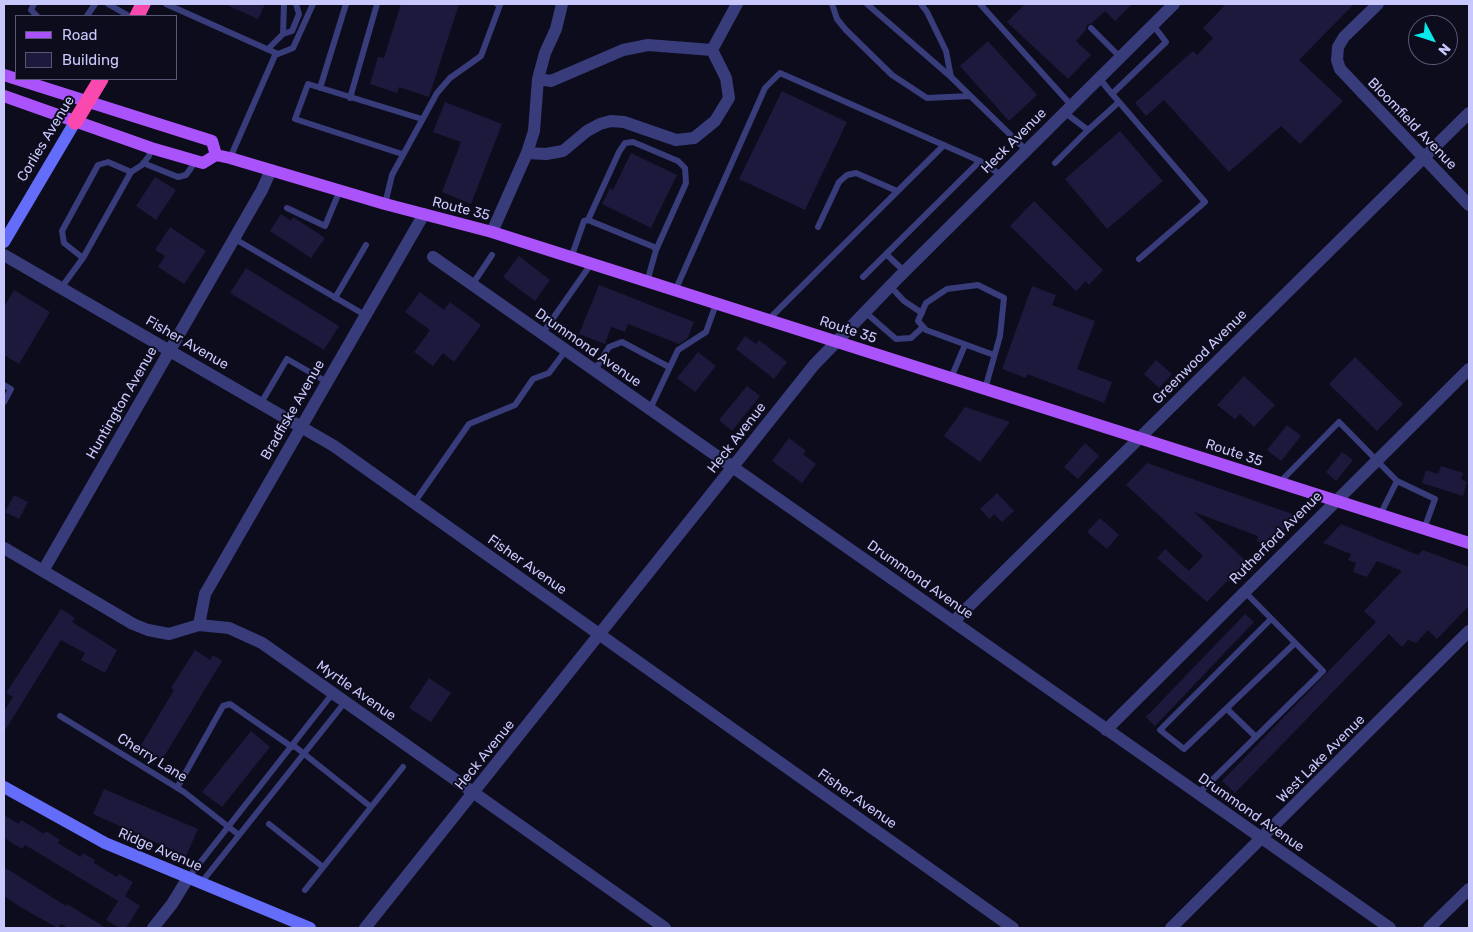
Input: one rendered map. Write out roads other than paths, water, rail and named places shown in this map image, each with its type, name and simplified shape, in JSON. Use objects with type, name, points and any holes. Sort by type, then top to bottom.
[{"type":"highway","name":"Corlies Avenue","points":[[75,122],[100,80]]},
{"type":"main road","points":[[21,80],[212,141],[216,155]]},
{"type":"main road","points":[[4,96],[151,148],[196,161]]},
{"type":"main road","name":"Route 35","points":[[196,161],[203,163],[216,155],[230,158],[385,204],[492,232],[1469,543]]},
{"type":"street","points":[[492,232],[527,153],[534,131],[538,78],[545,53],[556,29],[562,4]]},
{"type":"street","points":[[712,50],[737,4]]},
{"type":"street","name":"Heck Avenue","points":[[366,928],[814,365],[890,286],[1172,4]]},
{"type":"street","name":"Bloomfield Avenue","points":[[1378,4],[1344,37],[1338,47],[1336,60],[1348,80],[1469,205]]},
{"type":"street","points":[[538,78],[551,81],[623,50],[648,45],[712,50]]},
{"type":"street","points":[[527,153],[546,154],[563,151],[587,131],[611,121],[624,122],[676,140],[694,138],[715,121],[729,98],[726,78],[712,50]]},
{"type":"street","name":"Greenwood Avenue","points":[[953,622],[1469,113]]},
{"type":"street","name":"Corlies Avenue","points":[[4,242],[75,122]]},
{"type":"street","name":"Huntington Avenue","points":[[43,571],[234,239],[271,170]]},
{"type":"street","name":"Bradfiske Avenue","points":[[199,625],[205,594],[424,214]]},
{"type":"street","name":"Fisher Avenue","points":[[4,255],[301,426],[414,503],[1013,928]]},
{"type":"street","name":"Drummond Avenue","points":[[433,257],[1390,928]]},
{"type":"street","name":"Rutherford Avenue","points":[[1106,730],[1469,369]]},
{"type":"street","name":"Myrtle Avenue","points":[[4,548],[133,624],[148,630],[170,634],[199,625],[229,628],[248,635],[665,928]]},
{"type":"street","name":"West Lake Avenue","points":[[1171,928],[1469,631]]},
{"type":"street","name":"Ridge Avenue","points":[[4,787],[84,833],[310,928]]},
{"type":"street","points":[[153,928],[172,904],[188,878]]},
{"type":"street","points":[[1429,928],[1469,889]]},
{"type":"lane","points":[[88,15],[95,4]]},
{"type":"lane","points":[[108,4],[127,15]]},
{"type":"lane","points":[[166,4],[180,7],[278,54],[293,48],[313,4]]},
{"type":"lane","points":[[283,34],[284,4]]},
{"type":"lane","points":[[268,49],[283,34],[292,31],[299,14],[296,4]]},
{"type":"lane","points":[[320,88],[346,4]]},
{"type":"lane","points":[[350,98],[377,4]]},
{"type":"lane","points":[[385,204],[392,175],[437,93],[450,78],[481,56],[500,5],[497,4]]},
{"type":"lane","points":[[832,4],[837,19],[846,30],[892,75],[927,98],[970,96]]},
{"type":"lane","points":[[866,4],[952,77],[1026,150]]},
{"type":"lane","points":[[921,4],[927,12],[946,51],[952,77]]},
{"type":"lane","points":[[980,4],[1068,109],[1088,130]]},
{"type":"lane","points":[[1112,94],[1166,42],[1152,25]]},
{"type":"lane","points":[[1091,28],[1120,57]]},
{"type":"lane","points":[[230,158],[276,53]]},
{"type":"lane","points":[[675,291],[765,88],[780,73],[980,161],[1001,175]]},
{"type":"lane","points":[[1099,78],[1205,202],[1139,259]]},
{"type":"lane","points":[[402,154],[294,119],[308,84],[422,119]]},
{"type":"lane","points":[[1055,163],[1119,102]]},
{"type":"lane","points":[[571,258],[584,221],[588,220],[619,152],[625,143],[633,142],[678,160],[685,168],[686,184],[656,250],[647,282]]},
{"type":"lane","points":[[768,320],[944,145]]},
{"type":"lane","points":[[61,288],[83,258],[131,172],[143,163],[151,148]]},
{"type":"lane","points":[[143,163],[178,177],[186,175],[196,161]]},
{"type":"lane","points":[[863,277],[980,161]]},
{"type":"lane","points":[[83,258],[64,243],[62,231],[98,165],[108,162],[131,172]]},
{"type":"lane","points":[[818,228],[839,182],[847,175],[856,173],[897,191]]},
{"type":"lane","points":[[287,208],[325,226],[340,190]]},
{"type":"lane","points":[[588,220],[654,247],[656,250]]},
{"type":"lane","points":[[234,239],[365,315]]},
{"type":"lane","points":[[335,298],[366,246]]},
{"type":"lane","points":[[886,254],[904,272]]},
{"type":"lane","points":[[472,285],[492,256]]},
{"type":"lane","points":[[542,334],[591,264]]},
{"type":"lane","points":[[985,389],[1000,336],[1004,298],[978,285],[947,289],[926,303],[918,321],[924,327],[994,355]]},
{"type":"lane","points":[[890,286],[904,301],[922,313]]},
{"type":"lane","points":[[650,409],[678,350],[706,332],[716,304]]},
{"type":"lane","points":[[865,312],[896,339],[911,338],[924,327]]},
{"type":"lane","points":[[595,370],[609,347],[622,342],[669,367]]},
{"type":"lane","points":[[951,378],[965,345]]},
{"type":"lane","points":[[414,503],[469,424],[515,404],[533,379],[549,373],[566,350]]},
{"type":"lane","points":[[261,403],[287,359],[327,382]]},
{"type":"lane","points":[[4,385],[11,389],[4,402]]},
{"type":"lane","points":[[1279,483],[1339,422],[1397,481],[1434,499],[1424,529]]},
{"type":"lane","points":[[1380,515],[1397,481]]},
{"type":"lane","points":[[1198,794],[1323,671],[1244,591]]},
{"type":"lane","points":[[1271,619],[1160,730],[1184,749],[1295,643]]},
{"type":"lane","points":[[188,878],[333,693]]},
{"type":"lane","points":[[201,883],[345,702]]},
{"type":"lane","points":[[177,788],[223,706],[230,704],[304,753],[371,807]]},
{"type":"lane","points":[[1227,709],[1256,737]]},
{"type":"lane","name":"Cherry Lane","points":[[60,716],[177,788],[239,834]]},
{"type":"lane","points":[[305,890],[403,767]]},
{"type":"lane","points":[[269,824],[324,867]]}]
